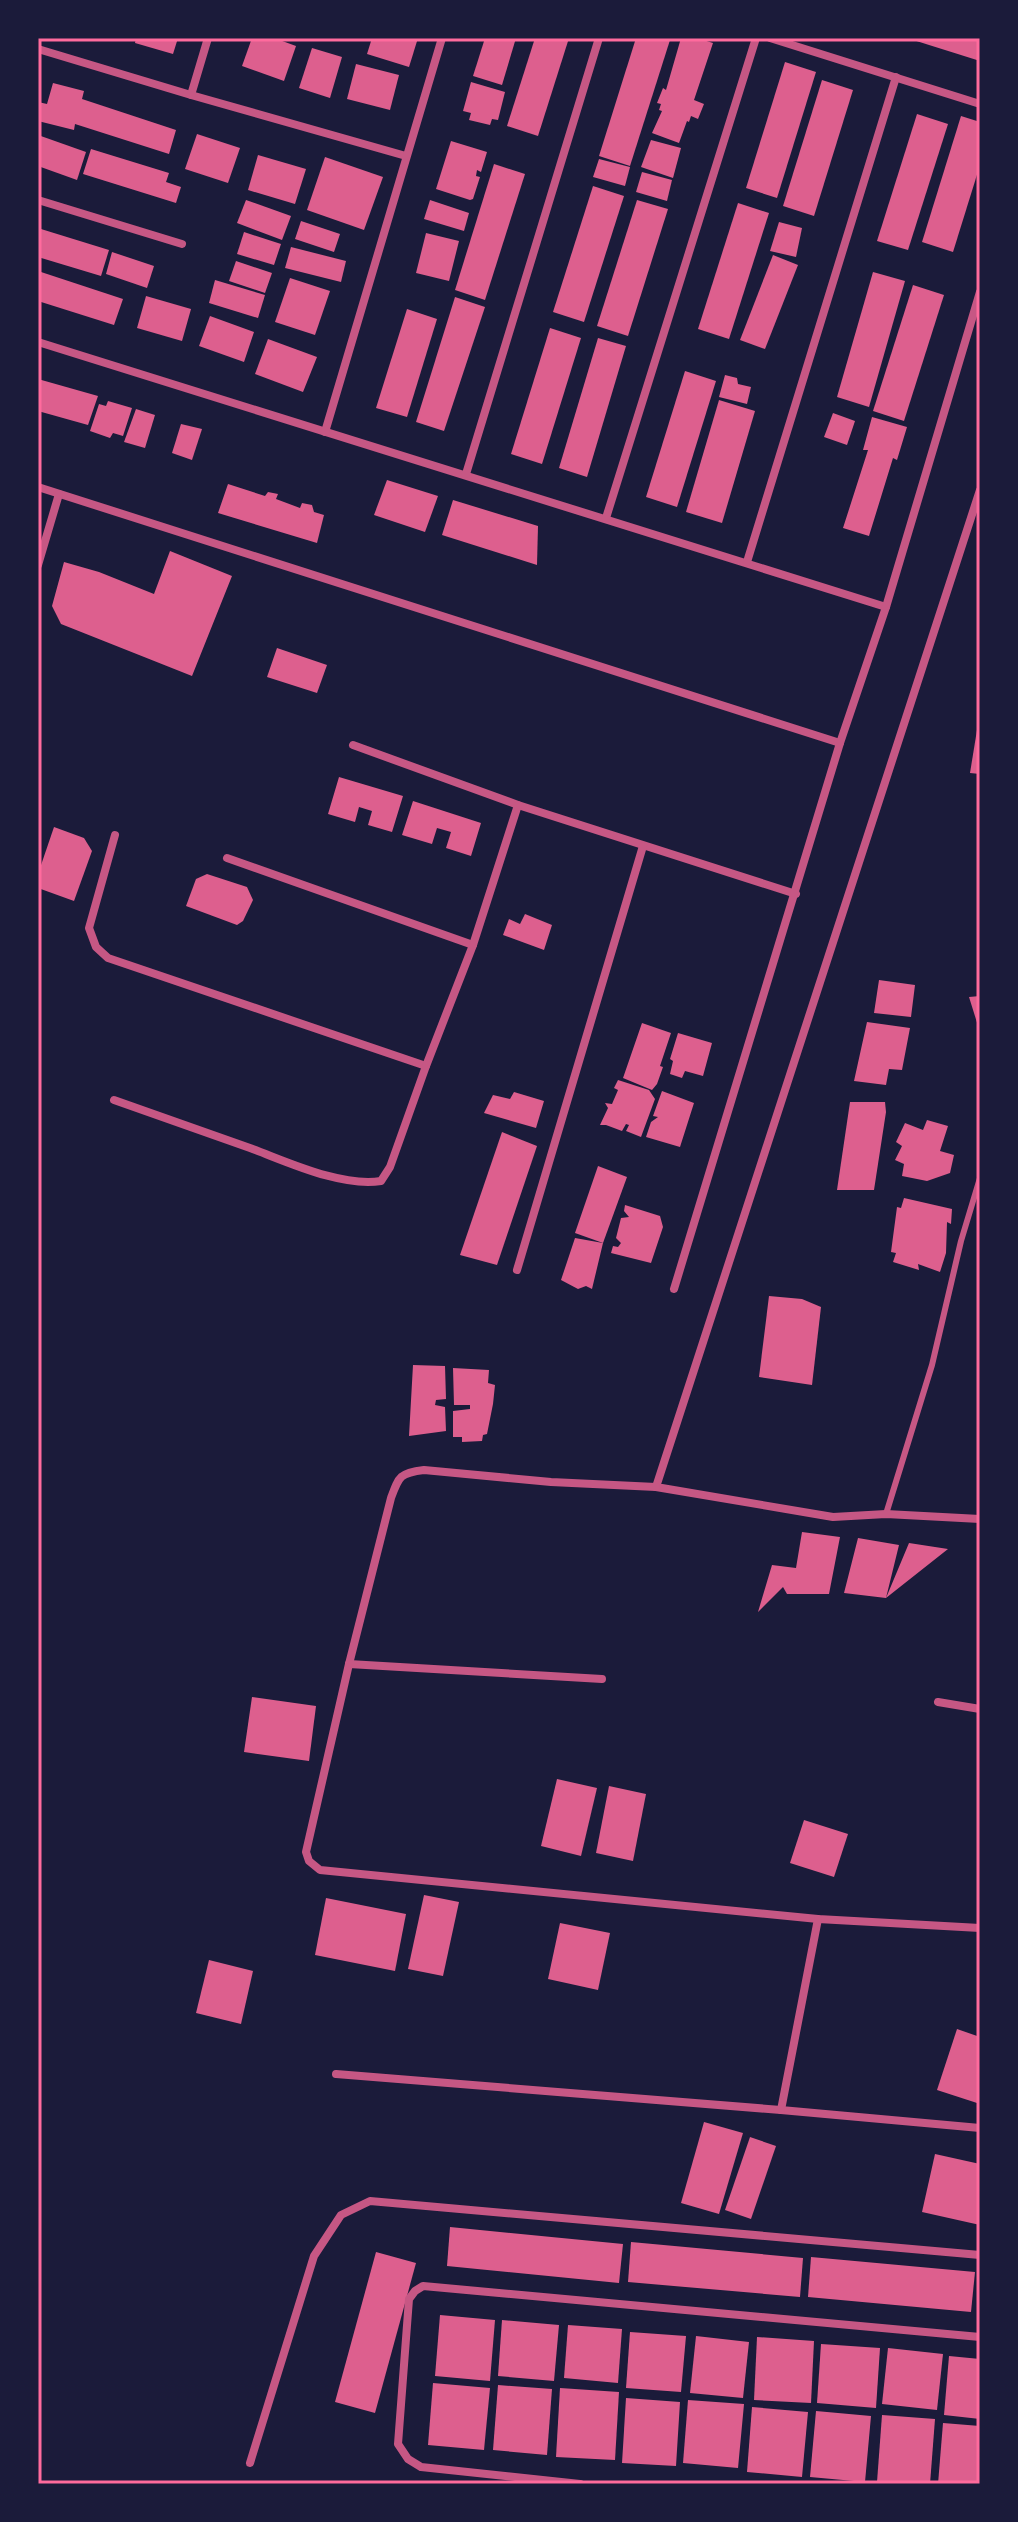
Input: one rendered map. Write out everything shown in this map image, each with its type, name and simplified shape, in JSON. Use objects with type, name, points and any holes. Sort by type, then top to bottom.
[{"type":"street","points":[[191,95],[208,38]]},
{"type":"street","points":[[325,432],[442,38]]},
{"type":"street","points":[[466,474],[599,38]]},
{"type":"street","points":[[606,518],[756,38]]},
{"type":"street","points":[[770,38],[980,104]]},
{"type":"street","points":[[38,49],[406,156]]},
{"type":"street","points":[[747,562],[896,77]]},
{"type":"street","points":[[38,200],[182,244]]},
{"type":"street","points":[[674,1289],[840,743],[886,607],[980,292]]},
{"type":"street","points":[[38,342],[886,607]]},
{"type":"street","points":[[38,487],[840,743]]},
{"type":"street","points":[[656,1487],[980,490]]},
{"type":"street","points":[[38,565],[59,494]]},
{"type":"street","points":[[353,745],[518,805],[796,894]]},
{"type":"street","points":[[114,1100],[307,1169],[351,1181],[381,1181],[390,1167],[473,945],[518,805]]},
{"type":"street","points":[[115,835],[89,928],[96,947],[108,958],[426,1066]]},
{"type":"street","points":[[517,1270],[643,846]]},
{"type":"street","points":[[227,858],[473,945]]},
{"type":"street","points":[[980,1519],[886,1514],[833,1517],[656,1487],[551,1482],[424,1470],[408,1472],[399,1478],[391,1498],[306,1852],[309,1861],[320,1870],[818,1919],[980,1928]]},
{"type":"street","points":[[349,1664],[602,1679]]},
{"type":"street","points":[[938,1702],[980,1709]]},
{"type":"street","points":[[781,2110],[818,1919]]},
{"type":"street","points":[[336,2074],[980,2128]]},
{"type":"street","points":[[250,2463],[314,2256],[341,2215],[370,2201],[980,2255]]},
{"type":"street","points":[[580,2484],[421,2467],[408,2459],[398,2444],[409,2299],[415,2291],[423,2286],[980,2337]]},
{"type":"lane","points":[[886,1514],[932,1365],[961,1241],[980,1178]]},
{"type":"building","points":[[136,38],[178,38],[173,54],[135,43]]},
{"type":"building","points":[[252,38],[274,38],[296,46],[284,81],[242,66]]},
{"type":"building","points":[[372,38],[418,38],[409,67],[367,54]]},
{"type":"building","points":[[485,38],[516,38],[502,85],[473,76]]},
{"type":"building","points":[[535,38],[569,38],[538,136],[507,126]]},
{"type":"building","points":[[636,38],[670,40],[630,166],[599,156]]},
{"type":"building","points":[[681,38],[697,38],[713,43],[694,100],[704,104],[698,119],[691,116],[687,121],[679,143],[652,133],[662,111],[659,110],[661,104],[657,103],[663,88],[666,90]]},
{"type":"building","points":[[980,38],[980,61],[910,39]]},
{"type":"building","points":[[312,48],[342,57],[330,98],[299,88]]},
{"type":"building","points":[[785,62],[816,72],[777,198],[746,188]]},
{"type":"building","points":[[356,64],[399,75],[390,110],[347,99]]},
{"type":"building","points":[[822,80],[853,90],[814,216],[783,206]]},
{"type":"building","points":[[471,82],[505,92],[498,120],[492,119],[490,125],[469,120],[471,113],[463,111]]},
{"type":"building","points":[[53,83],[84,91],[82,99],[176,130],[169,154],[75,124],[74,130],[38,121],[38,102],[47,104]]},
{"type":"building","points":[[917,114],[948,124],[908,250],[877,241]]},
{"type":"building","points":[[961,116],[980,122],[980,165],[953,252],[922,242]]},
{"type":"building","points":[[197,134],[240,148],[228,183],[185,169]]},
{"type":"building","points":[[38,135],[86,152],[77,180],[38,166]]},
{"type":"building","points":[[651,140],[681,148],[673,178],[641,167]]},
{"type":"building","points":[[451,141],[487,152],[481,172],[477,170],[476,176],[480,177],[473,199],[436,189]]},
{"type":"building","points":[[91,149],[169,173],[166,182],[181,187],[176,203],[83,174]]},
{"type":"building","points":[[258,155],[306,169],[295,204],[248,190]]},
{"type":"building","points":[[325,157],[383,177],[364,230],[307,210]]},
{"type":"building","points":[[599,159],[630,167],[625,186],[593,177]]},
{"type":"building","points":[[494,164],[525,174],[485,300],[455,290]]},
{"type":"building","points":[[642,172],[672,180],[667,201],[636,192]]},
{"type":"building","points":[[593,186],[624,196],[584,322],[553,312]]},
{"type":"building","points":[[246,200],[291,216],[282,240],[237,223]]},
{"type":"building","points":[[430,200],[469,213],[464,231],[424,219]]},
{"type":"building","points":[[637,200],[668,209],[628,336],[597,326]]},
{"type":"building","points":[[738,203],[769,213],[729,339],[698,329]]},
{"type":"building","points":[[301,221],[340,234],[334,252],[295,239]]},
{"type":"building","points":[[779,222],[802,228],[796,257],[770,251]]},
{"type":"building","points":[[41,229],[109,250],[101,276],[38,257]]},
{"type":"building","points":[[244,232],[281,244],[274,265],[237,254]]},
{"type":"building","points":[[426,233],[459,241],[449,281],[416,273]]},
{"type":"building","points":[[291,247],[346,261],[341,282],[285,268]]},
{"type":"building","points":[[112,252],[154,266],[147,288],[106,274]]},
{"type":"building","points":[[773,255],[798,265],[765,349],[740,340]]},
{"type":"building","points":[[236,261],[272,273],[265,293],[229,281]]},
{"type":"building","points":[[38,271],[123,299],[114,325],[38,301]]},
{"type":"building","points":[[873,272],[905,281],[869,407],[837,397]]},
{"type":"building","points":[[290,278],[330,291],[315,335],[275,322]]},
{"type":"building","points":[[215,280],[265,295],[258,318],[209,303]]},
{"type":"building","points":[[913,285],[944,295],[904,421],[873,411]]},
{"type":"building","points":[[146,296],[191,309],[182,341],[137,328]]},
{"type":"building","points":[[455,297],[485,307],[444,431],[416,422]]},
{"type":"building","points":[[407,309],[437,319],[407,417],[376,408]]},
{"type":"building","points":[[210,316],[254,332],[244,362],[199,346]]},
{"type":"building","points":[[550,328],[581,338],[542,464],[511,454]]},
{"type":"building","points":[[598,338],[626,346],[587,477],[559,468]]},
{"type":"building","points":[[268,339],[317,357],[303,392],[255,374]]},
{"type":"building","points":[[685,371],[716,381],[677,507],[646,497]]},
{"type":"building","points":[[725,375],[737,378],[738,384],[751,387],[747,404],[719,397]]},
{"type":"building","points":[[38,379],[98,396],[88,425],[38,411]]},
{"type":"building","points":[[719,400],[755,411],[722,523],[686,512]]},
{"type":"building","points":[[108,401],[132,408],[123,436],[113,433],[110,438],[90,431],[99,404],[106,406]]},
{"type":"building","points":[[136,409],[155,415],[145,448],[124,442]]},
{"type":"building","points":[[833,413],[855,421],[847,445],[824,437]]},
{"type":"building","points":[[872,417],[907,427],[897,460],[893,458],[869,536],[843,528],[868,450],[863,450]]},
{"type":"building","points":[[181,424],[202,429],[192,460],[172,453]]},
{"type":"building","points":[[387,480],[438,496],[425,532],[374,515]]},
{"type":"building","points":[[228,484],[265,496],[268,492],[278,494],[276,499],[300,508],[302,503],[312,505],[314,512],[324,515],[317,543],[218,513]]},
{"type":"building","points":[[453,500],[538,526],[537,565],[442,535]]},
{"type":"building","points":[[170,551],[232,576],[192,676],[61,624],[52,606],[64,562],[154,594]]},
{"type":"building","points":[[277,648],[327,665],[317,693],[267,677]]},
{"type":"building","points":[[977,730],[980,731],[980,774],[970,773]]},
{"type":"building","points":[[339,777],[403,796],[392,832],[368,825],[372,811],[359,807],[355,822],[328,814]]},
{"type":"building","points":[[413,801],[481,823],[471,856],[446,848],[451,832],[437,828],[432,844],[402,835]]},
{"type":"building","points":[[54,827],[84,838],[92,851],[74,901],[38,888],[38,874]]},
{"type":"building","points":[[207,874],[247,887],[253,900],[243,921],[237,925],[186,906],[196,879]]},
{"type":"building","points":[[525,914],[552,925],[544,950],[503,935],[509,919],[520,924]]},
{"type":"building","points":[[879,980],[915,985],[911,1017],[874,1013]]},
{"type":"building","points":[[980,996],[980,1029],[979,1029],[969,997]]},
{"type":"building","points":[[867,1022],[910,1028],[902,1070],[889,1069],[886,1085],[854,1081]]},
{"type":"building","points":[[642,1023],[671,1033],[660,1066],[663,1067],[652,1090],[623,1078]]},
{"type":"building","points":[[678,1033],[712,1043],[703,1076],[685,1071],[682,1078],[670,1074],[673,1061],[670,1059]]},
{"type":"building","points":[[618,1080],[649,1090],[655,1099],[641,1137],[626,1131],[629,1125],[626,1124],[622,1131],[600,1125],[608,1108],[605,1103],[612,1104],[618,1090],[614,1088]]},
{"type":"building","points":[[662,1091],[694,1103],[680,1147],[646,1137],[651,1122],[658,1117],[653,1116]]},
{"type":"building","points":[[514,1092],[544,1101],[536,1128],[484,1113],[493,1095],[510,1099]]},
{"type":"building","points":[[850,1102],[885,1102],[874,1190],[837,1190]]},
{"type":"building","points":[[927,1120],[948,1126],[940,1151],[954,1155],[950,1173],[927,1181],[902,1176],[904,1164],[895,1160],[902,1146],[896,1142],[905,1123],[923,1130]]},
{"type":"building","points":[[502,1132],[537,1146],[497,1265],[460,1255]]},
{"type":"building","points":[[598,1166],[627,1177],[603,1243],[575,1233]]},
{"type":"building","points":[[904,1198],[952,1209],[951,1224],[947,1222],[946,1253],[940,1272],[918,1264],[919,1270],[893,1262],[896,1253],[891,1252],[897,1207],[901,1208]]},
{"type":"building","points":[[625,1205],[660,1216],[663,1227],[651,1263],[611,1253],[613,1246],[618,1247],[621,1243],[616,1238],[621,1218],[629,1217],[624,1211]]},
{"type":"building","points":[[575,1238],[603,1243],[592,1289],[586,1286],[578,1289],[561,1280]]},
{"type":"building","points":[[769,1296],[802,1299],[821,1307],[812,1385],[759,1377]]},
{"type":"building","points":[[413,1365],[445,1366],[446,1399],[436,1400],[435,1405],[445,1407],[446,1431],[409,1436]]},
{"type":"building","points":[[453,1368],[489,1370],[488,1383],[495,1385],[487,1434],[483,1435],[482,1441],[462,1442],[462,1437],[453,1437],[453,1411],[470,1409],[470,1405],[454,1405]]},
{"type":"building","points":[[802,1532],[840,1537],[829,1594],[787,1594],[783,1587],[758,1612],[772,1565],[796,1568]]},
{"type":"building","points":[[858,1538],[899,1545],[886,1598],[844,1593]]},
{"type":"building","points":[[909,1543],[948,1549],[886,1598]]},
{"type":"building","points":[[252,1697],[316,1706],[309,1761],[244,1752]]},
{"type":"building","points":[[557,1779],[597,1788],[581,1856],[541,1846]]},
{"type":"building","points":[[609,1786],[646,1794],[633,1861],[596,1853]]},
{"type":"building","points":[[804,1820],[848,1834],[834,1877],[790,1863]]},
{"type":"building","points":[[424,1895],[459,1902],[443,1976],[408,1969]]},
{"type":"building","points":[[326,1898],[406,1914],[395,1971],[315,1955]]},
{"type":"building","points":[[560,1923],[610,1933],[598,1990],[548,1979]]},
{"type":"building","points":[[209,1960],[253,1971],[241,2024],[196,2013]]},
{"type":"building","points":[[957,2029],[980,2037],[980,2095],[977,2103],[937,2090]]},
{"type":"building","points":[[704,2122],[743,2133],[719,2214],[681,2203]]},
{"type":"building","points":[[750,2137],[776,2146],[751,2219],[725,2210]]},
{"type":"building","points":[[935,2154],[980,2164],[980,2225],[922,2212]]},
{"type":"building","points":[[450,2227],[623,2244],[619,2283],[447,2266]]},
{"type":"building","points":[[631,2242],[803,2258],[800,2297],[628,2282]]},
{"type":"building","points":[[376,2252],[416,2263],[375,2413],[335,2402]]},
{"type":"building","points":[[811,2257],[975,2272],[971,2312],[808,2297]]},
{"type":"building","points":[[440,2315],[495,2320],[490,2381],[435,2376]]},
{"type":"building","points":[[502,2320],[559,2325],[554,2381],[498,2376]]},
{"type":"building","points":[[568,2325],[622,2329],[618,2383],[564,2378]]},
{"type":"building","points":[[630,2332],[686,2336],[681,2392],[626,2388]]},
{"type":"building","points":[[696,2336],[749,2342],[743,2398],[690,2393]]},
{"type":"building","points":[[757,2337],[814,2341],[811,2403],[754,2400]]},
{"type":"building","points":[[821,2344],[880,2348],[876,2408],[817,2403]]},
{"type":"building","points":[[888,2348],[943,2354],[937,2410],[882,2404]]},
{"type":"building","points":[[949,2356],[980,2359],[980,2419],[944,2415]]},
{"type":"building","points":[[433,2383],[490,2388],[484,2450],[428,2445]]},
{"type":"building","points":[[498,2385],[552,2389],[547,2455],[493,2450]]},
{"type":"building","points":[[560,2388],[619,2392],[615,2460],[556,2457]]},
{"type":"building","points":[[626,2398],[680,2402],[676,2466],[622,2463]]},
{"type":"building","points":[[688,2400],[744,2404],[738,2468],[683,2463]]},
{"type":"building","points":[[752,2407],[808,2412],[802,2477],[747,2472]]},
{"type":"building","points":[[816,2411],[871,2416],[865,2482],[810,2477]]},
{"type":"building","points":[[882,2415],[935,2419],[930,2484],[877,2482]]},
{"type":"building","points":[[943,2423],[980,2426],[980,2484],[938,2484]]}]
